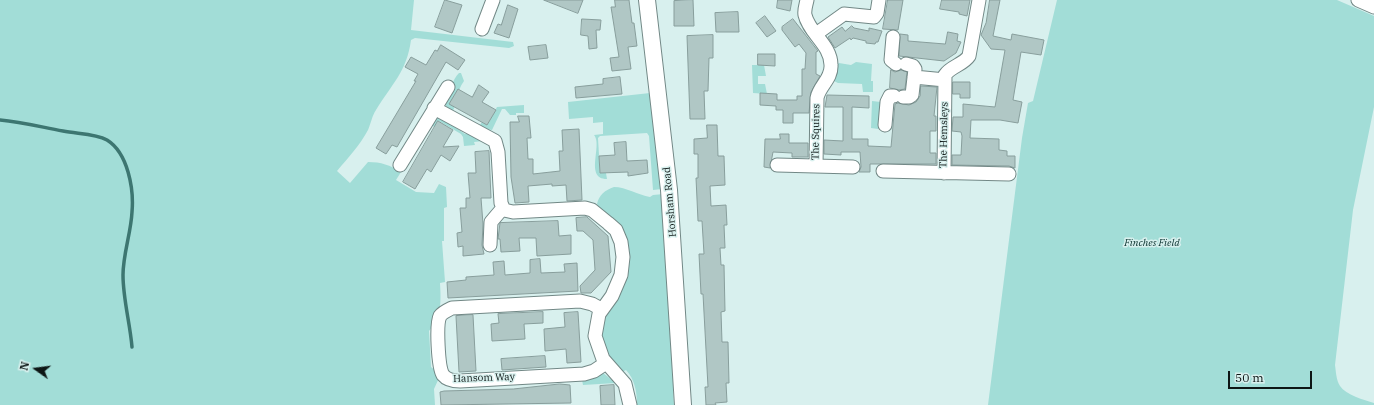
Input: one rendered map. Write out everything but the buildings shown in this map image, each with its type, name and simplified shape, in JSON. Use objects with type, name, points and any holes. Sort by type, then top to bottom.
[{"type":"street","points":[[482,29],[493,0]]},
{"type":"street","name":"Horsham Road","points":[[648,0],[670,198],[682,405]]},
{"type":"street","name":"The Squires","points":[[807,0],[805,16],[830,55],[831,65],[829,77],[819,91],[817,98],[816,166]]},
{"type":"street","points":[[816,34],[842,16],[849,14],[874,17],[877,13],[879,0]]},
{"type":"street","points":[[893,37],[891,60],[909,71],[945,80],[949,71],[966,61],[969,56],[979,0]]},
{"type":"street","points":[[1358,0],[1374,7]]},
{"type":"street","points":[[885,125],[887,102],[890,96],[910,97],[909,71]]},
{"type":"street","name":"The Hemsleys","points":[[945,80],[944,173],[1009,174]]},
{"type":"street","points":[[400,165],[448,87]]},
{"type":"street","points":[[434,108],[495,141],[498,152],[502,208],[491,222],[490,245]]},
{"type":"street","points":[[777,165],[852,166]]},
{"type":"street","points":[[883,171],[944,173]]},
{"type":"street","points":[[502,208],[506,212],[585,208],[592,210],[613,227],[621,242],[622,269],[612,296],[601,309],[595,336],[599,350],[606,363],[623,380],[628,389],[630,405]]},
{"type":"street","name":"Hansom Way","points":[[601,309],[584,301],[452,308],[443,313],[438,321],[440,362],[444,376],[449,380],[460,381],[584,374],[594,371],[606,363]]},
{"type":"green space","points":[[0,0],[414,0],[411,30],[513,42],[514,46],[509,48],[415,38],[411,40],[409,51],[402,69],[375,112],[365,136],[337,171],[350,183],[368,162],[381,163],[401,172],[396,180],[416,192],[434,193],[439,184],[446,187],[447,207],[444,208],[444,241],[442,241],[445,282],[440,283],[440,308],[436,320],[429,331],[431,367],[436,371],[439,378],[434,389],[435,405],[0,405]]},
{"type":"green space","name":"Finches Field","points":[[1057,0],[1337,0],[1374,16],[1374,107],[1353,210],[1335,365],[1336,376],[1340,386],[1346,392],[1374,403],[1374,405],[988,405],[1022,138],[1028,103],[1033,101]]},
{"type":"green space","points":[[856,62],[872,64],[871,81],[873,81],[873,92],[863,92],[862,84],[838,83],[832,80],[836,65],[839,63],[851,65]]},
{"type":"green space","points":[[752,65],[764,65],[766,76],[758,76],[758,84],[765,84],[767,94],[753,93]]},
{"type":"green space","points":[[459,73],[461,73],[464,81],[452,113],[447,109],[445,102]]},
{"type":"green space","points":[[650,93],[662,189],[653,190],[649,136],[647,133],[600,136],[598,138],[600,173],[606,173],[607,179],[600,178],[595,168],[597,146],[594,135],[603,134],[603,122],[593,123],[593,117],[569,119],[568,102]]},
{"type":"green space","points":[[872,101],[881,102],[878,129],[871,128]]},
{"type":"green space","points":[[524,105],[524,113],[516,113],[516,115],[510,115],[505,109],[502,109],[492,130],[478,128],[482,122],[487,125],[497,107]]},
{"type":"green space","points":[[440,117],[465,134],[468,133],[483,141],[474,142],[475,145],[464,146],[463,137],[461,134],[439,121],[435,127],[430,125],[434,119]]},
{"type":"green space","points":[[614,187],[623,188],[650,197],[653,195],[664,194],[677,387],[673,391],[674,405],[637,405],[636,391],[632,378],[626,370],[622,372],[611,362],[603,348],[600,324],[627,267],[597,204],[603,193]]},
{"type":"green space","points":[[603,373],[616,383],[583,385],[582,380]]},
{"type":"waterway","points":[[0,120],[97,136],[107,140],[114,146],[125,162],[131,183],[132,203],[123,275],[124,293],[132,347]]}]
